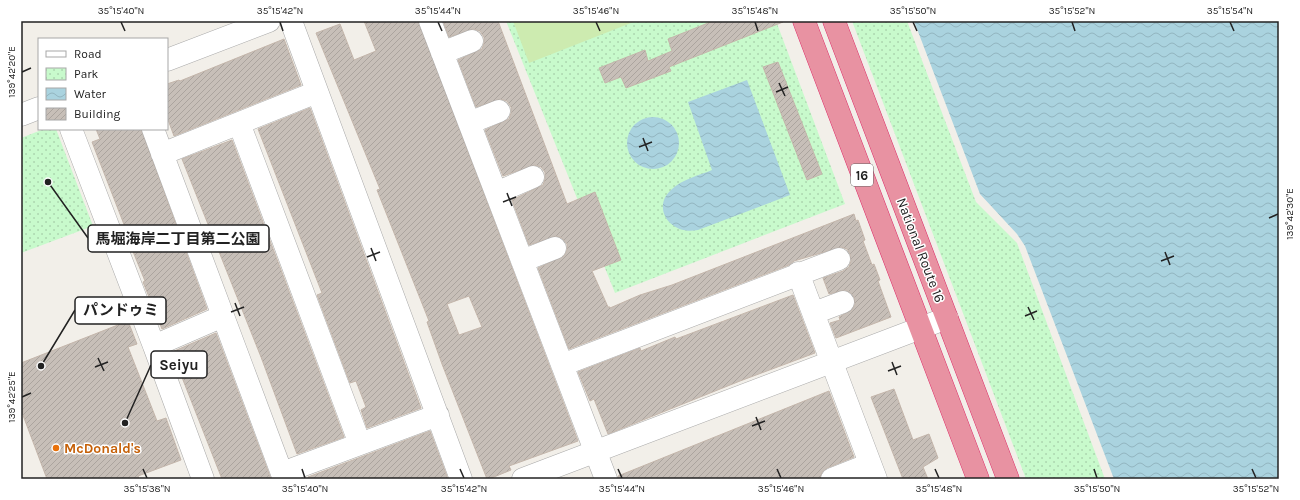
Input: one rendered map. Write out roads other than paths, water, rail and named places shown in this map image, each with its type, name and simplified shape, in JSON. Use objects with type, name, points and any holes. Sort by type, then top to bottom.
[{"type":"highway","name":"National Route 16","points":[[804,21],[978,479]]},
{"type":"highway","name":"National Route 16","points":[[834,21],[1008,479]]},
{"type":"street","points":[[291,21],[461,479]]},
{"type":"street","points":[[430,21],[606,479]]},
{"type":"street","points":[[168,60],[262,22]]},
{"type":"street","points":[[442,53],[472,41]]},
{"type":"street","points":[[162,154],[317,92]]},
{"type":"street","points":[[21,115],[38,108]]},
{"type":"street","points":[[469,123],[499,111]]},
{"type":"street","points":[[239,123],[360,444]]},
{"type":"street","points":[[71,130],[203,479]]},
{"type":"street","points":[[153,130],[283,476],[360,444],[438,415]]},
{"type":"street","points":[[496,192],[533,177]]},
{"type":"street","points":[[522,261],[555,248]]},
{"type":"street","points":[[562,365],[838,258]]},
{"type":"street","points":[[798,273],[873,472],[832,479]]},
{"type":"street","points":[[814,313],[843,302]]},
{"type":"street","points":[[154,346],[223,316]]},
{"type":"street","points":[[524,479],[947,318]]},
{"type":"water","points":[[914,21],[1279,21],[1279,479],[1114,479],[1025,246],[1017,234],[980,194]]},
{"type":"water","points":[[747,80],[790,195],[698,230],[688,231],[680,229],[672,225],[667,219],[663,205],[665,197],[675,186],[680,183],[712,170],[688,102]]},
{"type":"water","points":[[653,117],[663,119],[671,125],[677,133],[679,143],[677,153],[671,161],[663,167],[653,169],[643,167],[635,161],[629,153],[627,143],[629,133],[635,125],[643,119]]},
{"type":"place","name":"馬堀海岸二丁目第二公園","points":[[48,182]]},
{"type":"place","name":"パンドゥミ","points":[[41,366]]},
{"type":"place","name":"Seiyu","points":[[125,423]]},
{"type":"place","name":"McDonald's","points":[[56,448]]}]
